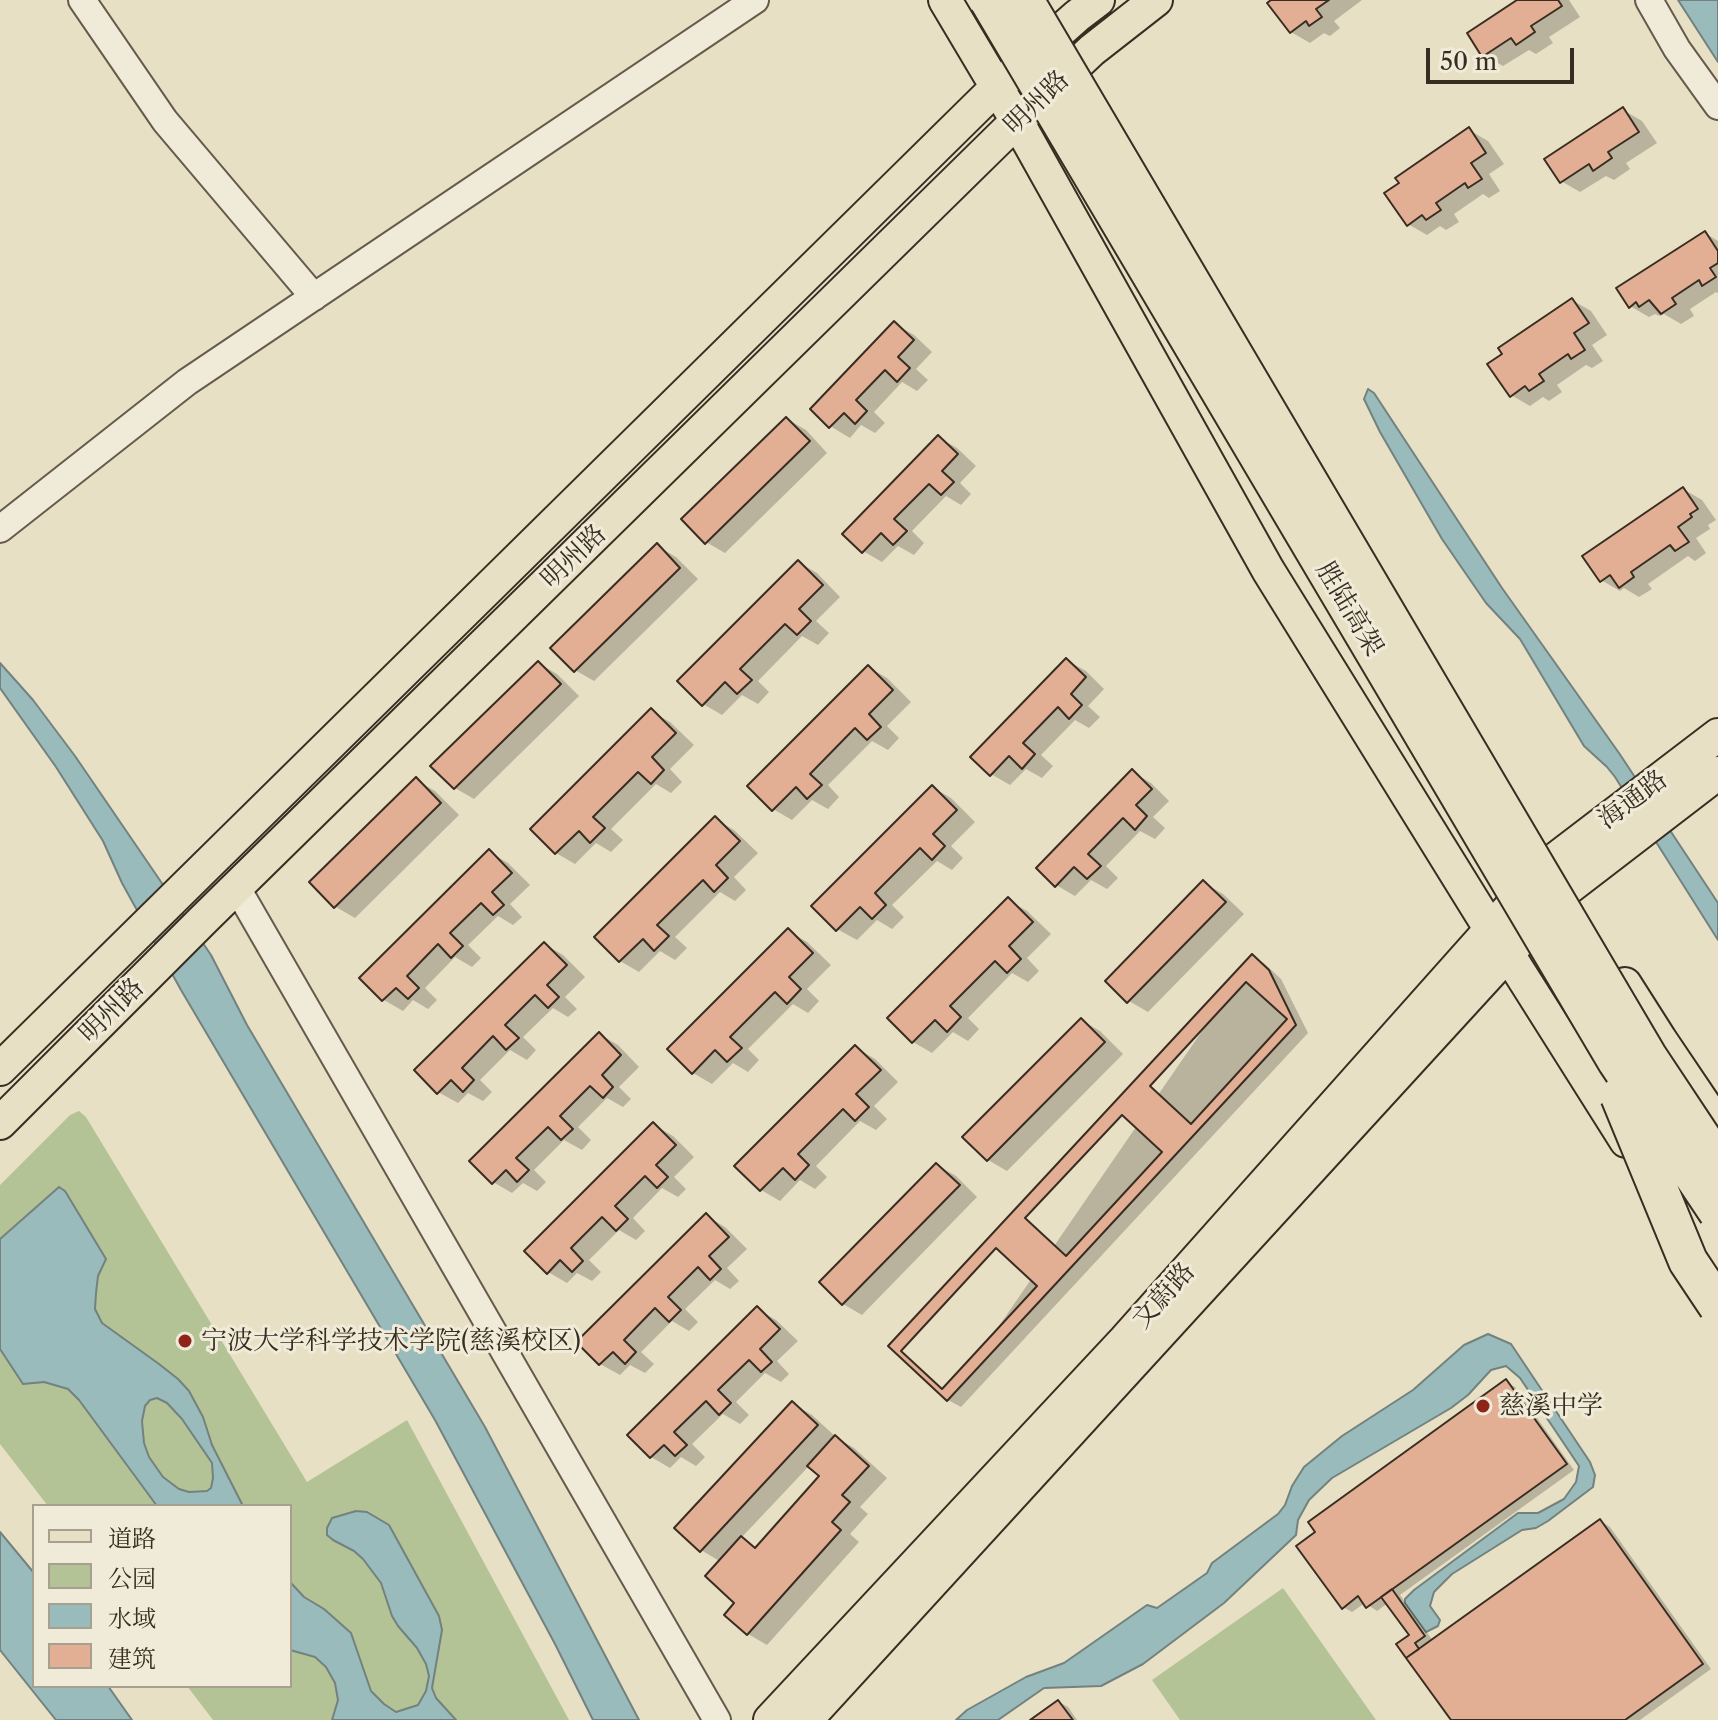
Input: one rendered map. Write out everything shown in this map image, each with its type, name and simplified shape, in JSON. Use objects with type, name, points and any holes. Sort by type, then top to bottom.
[{"type":"highway","name":"胜陆高架","points":[[989,0],[1617,1061],[1718,1212]]},
{"type":"highway","name":"胜陆高架","points":[[1024,0],[1647,1056],[1718,1163]]},
{"type":"highway","points":[[1579,997],[1688,1261],[1718,1306]]},
{"type":"main road","points":[[945,0],[1017,121],[1268,570],[1499,942],[1718,1284]]},
{"type":"main road","points":[[1014,0],[1558,877],[1718,1125]]},
{"type":"main road","name":"明州路","points":[[0,1069],[996,88],[1098,0]]},
{"type":"main road","name":"明州路","points":[[0,1123],[1017,121],[1092,50],[1156,0]]},
{"type":"main road","name":"海通路","points":[[1558,877],[1718,735]]},
{"type":"main road","name":"海通路","points":[[1558,877],[1718,773]]},
{"type":"main road","name":"文蔚路","points":[[806,1720],[1558,877]]},
{"type":"main road","name":"文蔚路","points":[[770,1720],[1499,942]]},
{"type":"street","points":[[82,0],[165,121],[314,297]]},
{"type":"street","points":[[0,529],[187,382],[755,0]]},
{"type":"street","points":[[1649,0],[1677,49],[1718,106]]},
{"type":"street","points":[[237,888],[717,1720]]},
{"type":"green space","name":"宁波大学科学技术学院(慈溪校区)","points":[[79,1111],[86,1117],[307,1482],[407,1420],[569,1720],[213,1720],[189,1688],[292,1688],[292,1504],[46,1504],[0,1444],[0,1185],[70,1115]]},
{"type":"green space","points":[[1283,1588],[1376,1720],[1180,1720],[1152,1680]]},
{"type":"water","points":[[1678,0],[1718,0],[1718,62]]},
{"type":"water","points":[[1368,389],[1374,393],[1502,588],[1619,753],[1718,903],[1718,940],[1615,777],[1584,746],[1520,639],[1486,603],[1442,539],[1380,432],[1364,399]]},
{"type":"water","points":[[0,663],[33,700],[75,756],[211,955],[247,1025],[485,1427],[639,1720],[593,1720],[435,1420],[181,990],[122,883],[103,841],[0,688]]},
{"type":"water","points":[[59,1187],[65,1191],[106,1259],[98,1276],[95,1309],[102,1323],[159,1364],[189,1391],[242,1504],[156,1504],[68,1389],[44,1382],[23,1384],[0,1349],[0,1239]],"holes":[[[157,1398],[167,1403],[212,1463],[213,1478],[207,1491],[179,1489],[163,1477],[149,1457],[144,1443],[142,1421],[145,1406],[150,1400]]]},
{"type":"water","points":[[1488,1334],[1511,1344],[1590,1462],[1595,1475],[1593,1487],[1548,1521],[1536,1528],[1522,1530],[1452,1574],[1434,1592],[1430,1606],[1440,1620],[1438,1626],[1426,1632],[1405,1599],[1518,1513],[1538,1513],[1564,1499],[1576,1482],[1579,1466],[1520,1378],[1506,1366],[1491,1370],[1451,1408],[1332,1478],[1309,1500],[1298,1520],[1296,1535],[1224,1603],[1143,1664],[1101,1686],[1044,1688],[998,1720],[956,1720],[967,1710],[1026,1677],[1064,1663],[1147,1605],[1157,1608],[1207,1573],[1212,1563],[1278,1514],[1304,1467],[1342,1436],[1413,1390],[1464,1345]]},
{"type":"water","points":[[356,1511],[367,1512],[389,1525],[439,1616],[442,1630],[432,1688],[436,1698],[456,1720],[332,1720],[338,1700],[335,1683],[326,1667],[315,1657],[292,1651],[292,1584],[351,1633],[371,1691],[384,1704],[396,1712],[418,1705],[426,1691],[429,1676],[417,1648],[392,1616],[381,1583],[354,1551],[327,1535],[332,1518]]},
{"type":"water","points":[[0,1532],[32,1571],[32,1688],[109,1688],[132,1720],[56,1720],[0,1650]]},
{"type":"building","points":[[1271,0],[1329,0],[1316,9],[1322,17],[1309,26],[1306,21],[1290,33],[1267,3]]},
{"type":"building","points":[[1517,0],[1558,0],[1562,6],[1531,26],[1535,32],[1516,45],[1511,38],[1482,57],[1467,33]]},
{"type":"building","points":[[1623,107],[1639,132],[1608,152],[1612,158],[1593,171],[1589,164],[1560,183],[1544,159]]},
{"type":"building","points":[[1469,127],[1486,153],[1471,163],[1482,179],[1468,188],[1465,183],[1436,203],[1441,210],[1426,220],[1422,215],[1407,226],[1384,193],[1399,183],[1395,178]]},
{"type":"building","points":[[1705,231],[1718,251],[1718,263],[1710,268],[1716,277],[1702,286],[1699,280],[1672,298],[1676,304],[1661,314],[1649,300],[1639,307],[1636,302],[1629,308],[1616,288]]},
{"type":"building","points":[[1572,298],[1589,323],[1574,333],[1585,350],[1571,359],[1568,354],[1539,374],[1544,381],[1529,391],[1525,386],[1510,397],[1487,364],[1502,354],[1498,348]]},
{"type":"building","points":[[894,321],[914,340],[898,357],[910,368],[897,382],[885,370],[856,400],[867,411],[855,424],[844,413],[829,428],[810,409]]},
{"type":"building","points":[[786,417],[810,441],[705,544],[681,519]]},
{"type":"building","points":[[938,435],[958,454],[942,471],[954,482],[941,495],[929,484],[894,519],[907,531],[893,545],[881,533],[862,553],[842,534]]},
{"type":"building","points":[[1683,487],[1698,509],[1678,527],[1689,542],[1675,551],[1670,545],[1631,572],[1634,577],[1619,588],[1610,575],[1600,582],[1582,556]]},
{"type":"building","points":[[657,543],[680,568],[574,672],[550,648]]},
{"type":"building","points":[[798,560],[823,585],[799,609],[811,621],[797,635],[785,624],[740,669],[752,680],[737,694],[725,682],[702,706],[677,681]]},
{"type":"building","points":[[1066,658],[1086,677],[1071,694],[1082,705],[1069,719],[1058,707],[1023,743],[1035,754],[1022,769],[1009,756],[990,776],[970,757]]},
{"type":"building","points":[[538,661],[561,684],[454,789],[430,766]]},
{"type":"building","points":[[868,665],[893,690],[869,714],[881,727],[867,740],[855,728],[810,774],[822,785],[807,799],[796,787],[772,811],[747,786]]},
{"type":"building","points":[[651,708],[676,733],[652,757],[664,770],[651,784],[638,772],[593,817],[605,828],[590,843],[579,831],[555,854],[530,829]]},
{"type":"building","points":[[1132,769],[1152,789],[1136,805],[1147,816],[1135,830],[1123,818],[1088,854],[1101,866],[1087,879],[1074,867],[1055,887],[1036,868]]},
{"type":"building","points":[[416,777],[441,803],[334,908],[309,882]]},
{"type":"building","points":[[932,785],[957,810],[933,834],[945,846],[932,860],[920,848],[875,893],[886,905],[872,919],[860,907],[836,931],[811,906]]},
{"type":"building","points":[[715,816],[740,841],[716,865],[728,878],[714,892],[703,880],[657,925],[669,936],[654,951],[643,939],[619,962],[594,937]]},
{"type":"building","points":[[489,849],[512,873],[492,892],[504,905],[493,915],[481,903],[450,933],[463,946],[451,958],[438,944],[407,976],[419,988],[408,999],[396,988],[382,1001],[359,978]]},
{"type":"building","points":[[1203,880],[1226,902],[1127,1003],[1105,981]]},
{"type":"building","points":[[1008,897],[1033,922],[1009,946],[1021,959],[1007,973],[995,961],[950,1006],[961,1017],[947,1032],[935,1020],[912,1043],[887,1018]]},
{"type":"building","points":[[788,928],[813,953],[789,977],[801,989],[787,1004],[775,992],[730,1037],[742,1048],[727,1062],[715,1050],[692,1074],[667,1049]]},
{"type":"building","points":[[544,942],[567,965],[547,985],[559,997],[548,1008],[535,995],[505,1025],[519,1038],[506,1050],[493,1036],[462,1068],[474,1080],[463,1092],[451,1080],[437,1094],[414,1070]]},
{"type":"building","points":[[1252,954],[1269,970],[1296,1025],[947,1401],[888,1346]]},
{"type":"building","points":[[1246,982],[1287,1019],[1191,1124],[1150,1086]]},
{"type":"building","points":[[1081,1018],[1105,1042],[987,1161],[962,1137]]},
{"type":"building","points":[[599,1032],[621,1055],[602,1075],[613,1087],[603,1098],[590,1086],[560,1116],[573,1129],[561,1140],[548,1127],[516,1158],[529,1170],[517,1182],[506,1170],[492,1184],[469,1161]]},
{"type":"building","points":[[855,1045],[881,1070],[856,1094],[869,1107],[855,1121],[843,1109],[798,1154],[809,1165],[795,1180],[783,1168],[760,1191],[734,1166]]},
{"type":"building","points":[[1122,1115],[1162,1152],[1066,1256],[1025,1218]]},
{"type":"building","points":[[653,1122],[676,1145],[656,1165],[668,1177],[657,1188],[645,1176],[615,1206],[628,1219],[616,1231],[602,1217],[571,1248],[583,1261],[572,1272],[560,1260],[547,1274],[524,1251]]},
{"type":"building","points":[[936,1163],[960,1185],[842,1305],[819,1282]]},
{"type":"building","points":[[706,1213],[729,1237],[709,1256],[721,1269],[710,1280],[698,1267],[668,1297],[681,1310],[669,1322],[655,1308],[624,1340],[636,1352],[625,1364],[613,1352],[599,1365],[576,1342]]},
{"type":"building","points":[[996,1248],[1037,1286],[942,1389],[901,1351]]},
{"type":"building","points":[[757,1306],[780,1329],[760,1349],[772,1362],[761,1372],[749,1360],[718,1390],[731,1403],[719,1415],[706,1401],[674,1432],[687,1445],[675,1456],[664,1445],[650,1458],[627,1435]]},
{"type":"building","points":[[1506,1379],[1567,1464],[1366,1608],[1358,1596],[1342,1609],[1296,1546],[1315,1532],[1308,1522]]},
{"type":"building","points":[[792,1401],[818,1425],[700,1552],[674,1528]]},
{"type":"building","points":[[835,1435],[869,1466],[842,1495],[850,1502],[832,1522],[841,1530],[747,1635],[724,1615],[734,1603],[705,1576],[741,1536],[755,1548],[819,1476],[807,1466]]},
{"type":"building","points":[[1600,1519],[1703,1664],[1625,1720],[1451,1720],[1406,1658]]},
{"type":"building","points":[[1392,1589],[1425,1636],[1415,1643],[1419,1649],[1406,1658],[1396,1644],[1409,1635],[1381,1597]]},
{"type":"building","points":[[1058,1700],[1073,1720],[1030,1720]]},
{"type":"place","name":"宁波大学科学技术学院(慈溪校区)","points":[[185,1341]]},
{"type":"place","name":"慈溪中学","points":[[1483,1406]]}]
